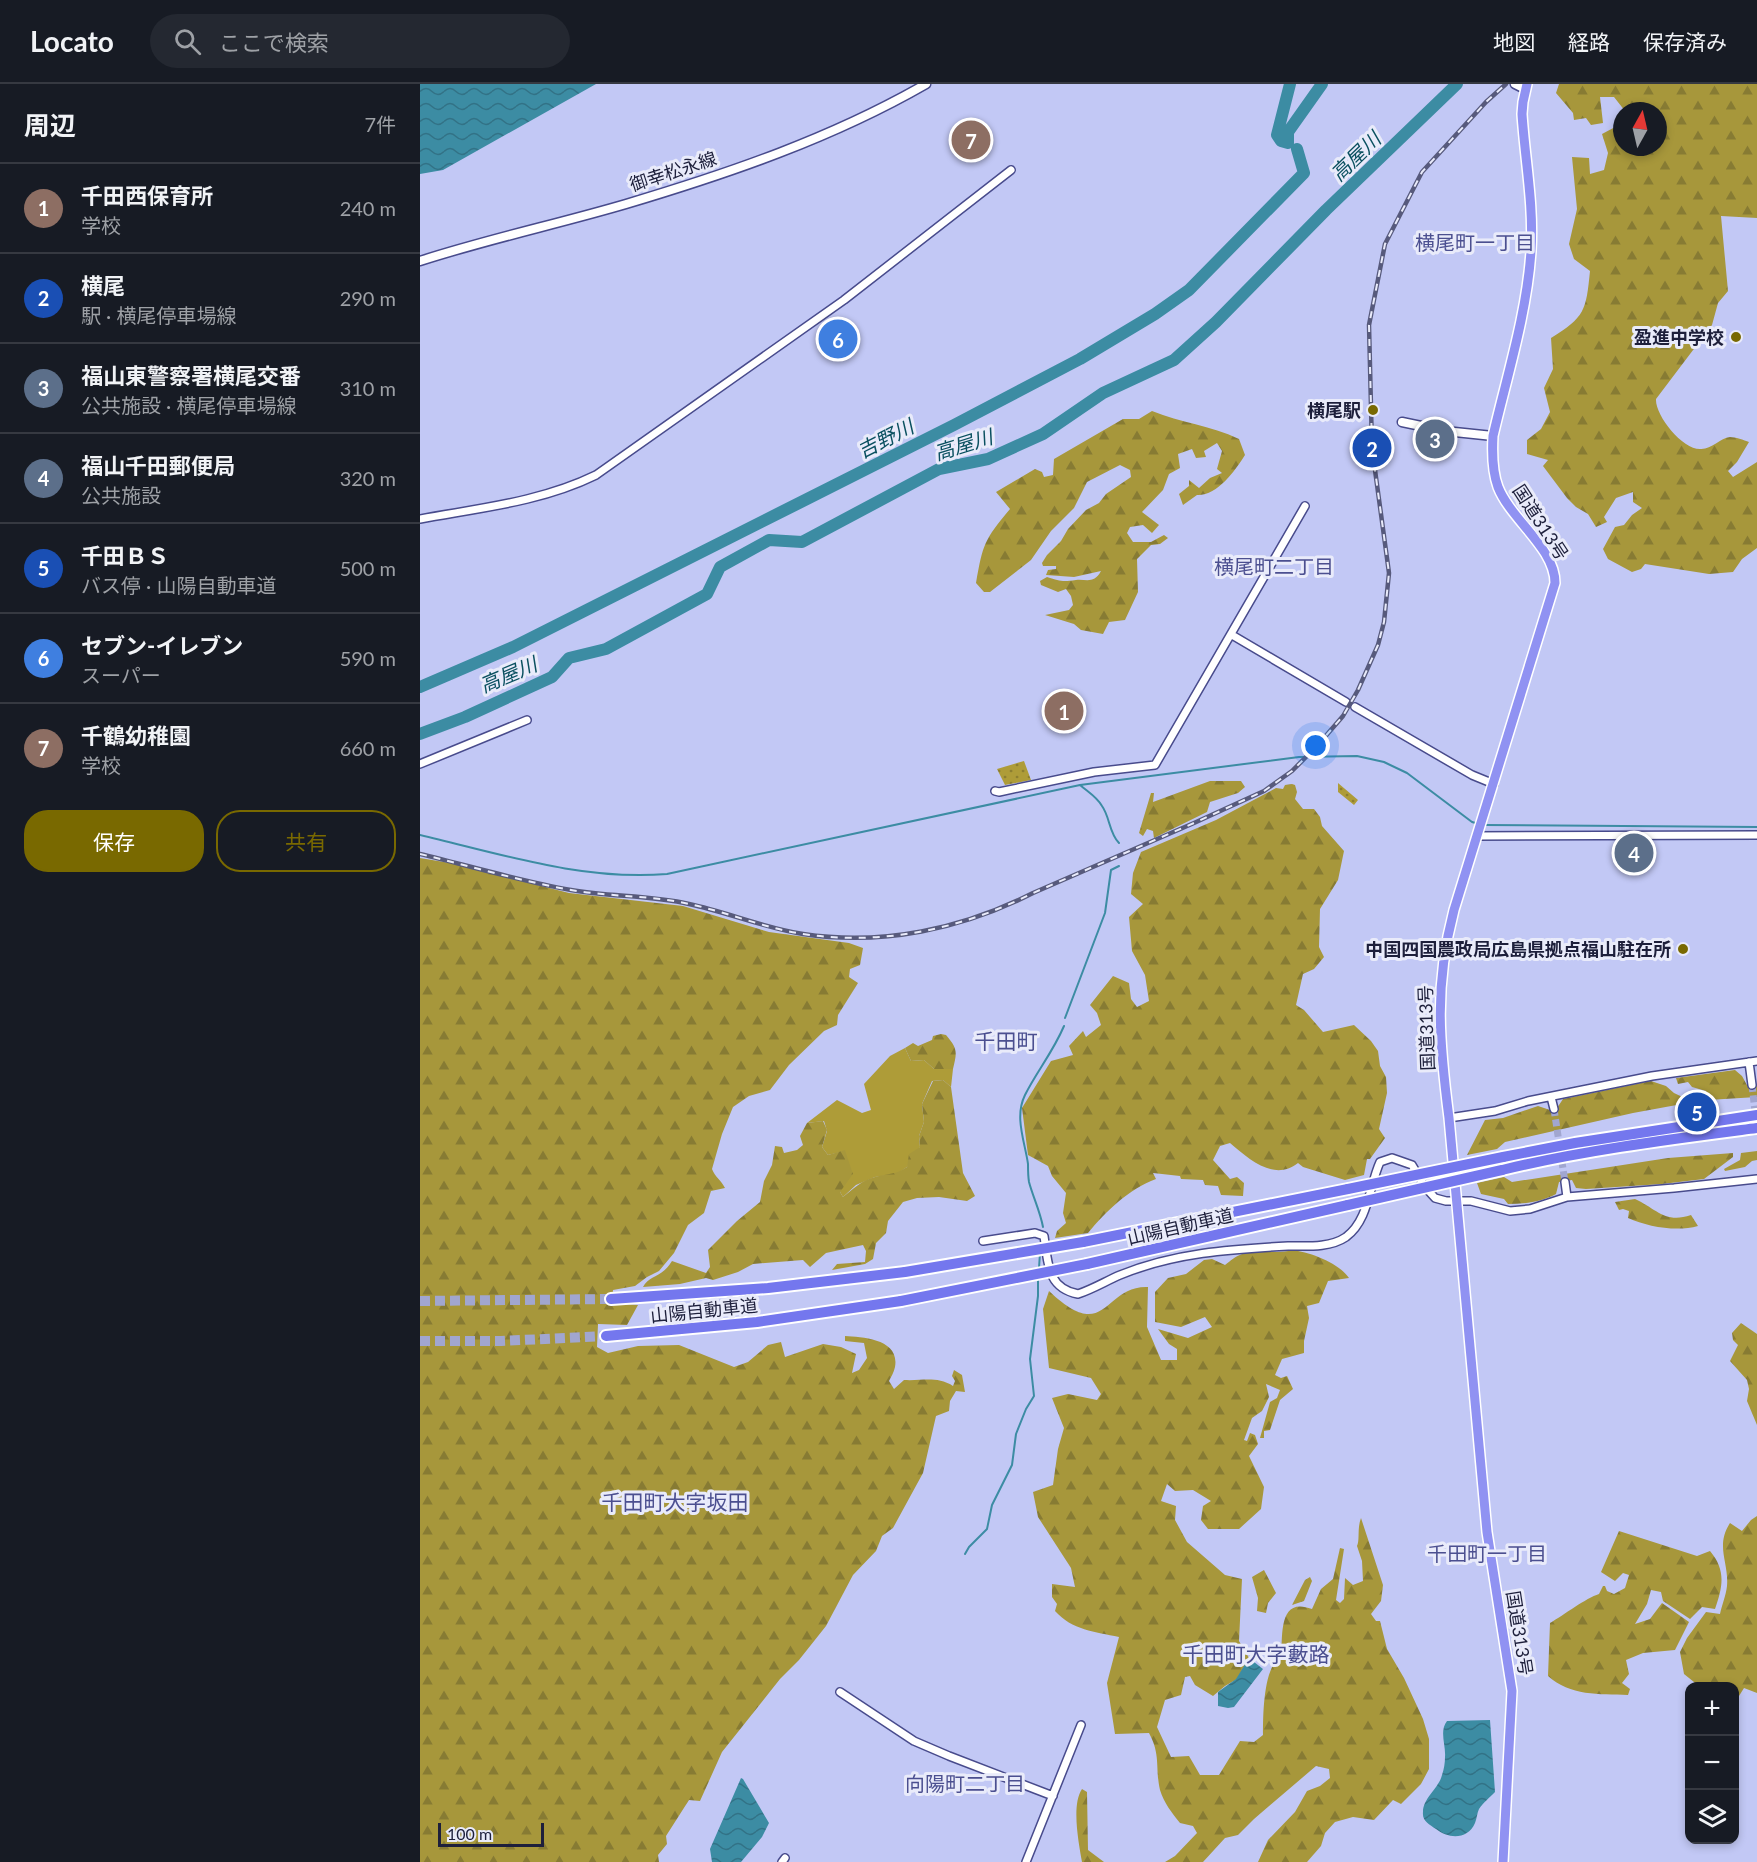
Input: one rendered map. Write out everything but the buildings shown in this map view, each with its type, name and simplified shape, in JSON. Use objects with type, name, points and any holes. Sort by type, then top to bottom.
[{"type":"highway","name":"国道313号","points":[[1503,1862],[1512,1691],[1487,1532],[1449,1118],[1441,1055],[1441,976],[1449,930],[1555,583],[1555,574],[1547,557],[1511,510],[1498,486],[1493,470],[1494,436],[1520,321],[1531,250],[1530,195],[1523,122],[1526,87]]},
{"type":"highway","name":"山陽自動車道","points":[[611,1299],[768,1288],[905,1272],[1083,1242],[1585,1141],[1757,1115]]},
{"type":"highway","name":"山陽自動車道","points":[[606,1336],[757,1322],[901,1301],[1087,1264],[1502,1170],[1612,1149],[1757,1128]]},
{"type":"main road","name":"御幸松永線","points":[[420,261],[456,249],[625,204],[743,166],[801,145],[848,124],[926,84]]},
{"type":"main road","points":[[1515,84],[1526,87]]},
{"type":"main road","points":[[1402,422],[1445,431],[1494,436]]},
{"type":"street","points":[[420,519],[541,496],[574,486],[596,475],[844,300],[1011,170]]},
{"type":"street","points":[[995,791],[1094,772],[1155,765],[1233,635],[1305,506]]},
{"type":"street","points":[[1233,635],[1346,702]]},
{"type":"street","points":[[1355,707],[1472,776],[1494,784]]},
{"type":"street","points":[[420,764],[527,720]]},
{"type":"street","points":[[1479,833],[1757,835]]},
{"type":"street","points":[[1449,1118],[1495,1111],[1551,1096],[1652,1076],[1753,1061],[1752,1085]]},
{"type":"street","points":[[1551,1096],[1554,1109]]},
{"type":"street","points":[[983,1241],[1035,1233],[1044,1236],[1054,1280],[1062,1289],[1078,1294],[1120,1274],[1176,1257],[1232,1250],[1315,1246],[1345,1237],[1367,1207],[1380,1162],[1392,1158],[1412,1165],[1425,1187],[1435,1198],[1446,1201],[1471,1201],[1510,1211],[1530,1209],[1567,1197],[1757,1179]]},
{"type":"street","points":[[1565,1182],[1567,1197]]},
{"type":"street","points":[[840,1692],[914,1741],[1053,1796]]},
{"type":"street","points":[[1026,1862],[1081,1725]]},
{"type":"shaded area","points":[[1024,761],[1031,780],[1005,785],[997,769]]},
{"type":"shaded area","points":[[1338,783],[1358,800],[1354,805],[1338,792]]},
{"type":"shaded area","points":[[905,1048],[911,1061],[924,1060],[934,1069],[953,1069],[951,1087],[943,1080],[932,1081],[922,1104],[924,1122],[919,1136],[920,1147],[907,1167],[897,1174],[875,1177],[856,1185],[843,1197],[840,1192],[845,1151],[828,1155],[822,1147],[827,1131],[824,1121],[807,1123],[837,1100],[862,1113],[871,1110],[864,1084],[890,1056]]},
{"type":"green space","points":[[1559,84],[1757,84],[1757,218],[1721,216],[1728,291],[1718,303],[1712,325],[1656,399],[1660,414],[1671,430],[1693,448],[1704,449],[1730,437],[1749,442],[1737,462],[1728,471],[1733,477],[1757,462],[1757,548],[1742,559],[1733,572],[1709,574],[1645,564],[1641,569],[1632,572],[1608,559],[1603,549],[1615,527],[1624,525],[1642,508],[1633,502],[1633,492],[1616,498],[1604,517],[1607,522],[1596,527],[1588,514],[1567,498],[1543,466],[1548,460],[1527,454],[1527,440],[1541,429],[1550,412],[1544,388],[1553,369],[1551,338],[1577,318],[1582,312],[1587,295],[1590,271],[1574,259],[1569,244],[1577,209],[1572,157],[1589,158],[1590,174],[1604,170],[1608,153],[1602,134],[1613,128],[1613,156],[1667,156],[1667,102],[1618,102],[1614,97],[1600,97],[1603,123],[1591,125],[1586,118],[1574,120],[1573,113],[1556,93]]},
{"type":"green space","points":[[1152,411],[1217,430],[1239,439],[1245,455],[1231,475],[1218,487],[1197,495],[1183,505],[1179,494],[1189,486],[1189,480],[1199,488],[1210,478],[1222,473],[1217,469],[1222,451],[1217,443],[1204,451],[1206,457],[1196,458],[1192,449],[1178,454],[1180,468],[1169,474],[1163,490],[1142,512],[1159,525],[1152,533],[1143,525],[1130,527],[1127,533],[1133,542],[1151,542],[1164,535],[1168,538],[1160,544],[1151,545],[1137,559],[1138,592],[1125,620],[1109,622],[1103,634],[1081,630],[1074,624],[1045,615],[1069,610],[1073,605],[1066,589],[1058,592],[1041,585],[1040,581],[1047,577],[1064,581],[1090,580],[1096,578],[1101,571],[1074,577],[1046,575],[1048,570],[1056,569],[1056,566],[1043,566],[1042,563],[1086,510],[1099,503],[1106,494],[1131,477],[1130,470],[1120,465],[1087,482],[1074,508],[1051,531],[1031,560],[990,592],[984,592],[976,583],[983,551],[995,528],[1010,509],[996,492],[1035,469],[1042,472],[1044,477],[1053,475],[1054,459],[1123,419],[1139,419]]},
{"type":"green space","points":[[1210,781],[1241,781],[1245,787],[1238,793],[1210,802],[1207,812],[1154,838],[1153,831],[1147,829],[1143,836],[1139,833],[1151,793],[1154,793],[1153,802]]},
{"type":"green space","points":[[1285,785],[1295,785],[1297,792],[1295,799],[1303,809],[1314,809],[1320,817],[1322,826],[1344,851],[1338,880],[1320,909],[1319,947],[1324,957],[1314,969],[1303,974],[1296,1005],[1304,1010],[1323,1032],[1354,1025],[1378,1051],[1380,1066],[1386,1077],[1387,1093],[1379,1129],[1385,1138],[1370,1159],[1367,1159],[1364,1175],[1345,1180],[1303,1167],[1298,1163],[1280,1170],[1271,1169],[1245,1156],[1230,1143],[1220,1146],[1213,1160],[1230,1179],[1237,1177],[1244,1183],[1243,1196],[1221,1195],[1218,1186],[1205,1185],[1203,1180],[1181,1179],[1180,1176],[1153,1173],[1156,1179],[1146,1183],[1119,1202],[1088,1233],[1055,1238],[1057,1231],[1066,1223],[1063,1213],[1066,1193],[1052,1176],[1048,1166],[1028,1155],[1022,1108],[1051,1061],[1073,1055],[1069,1046],[1083,1031],[1086,1037],[1101,1025],[1097,1013],[1090,1005],[1113,976],[1129,983],[1131,999],[1137,1007],[1149,1001],[1145,975],[1132,951],[1129,917],[1143,904],[1131,894],[1133,873],[1141,852],[1216,820],[1276,788],[1283,789]]},
{"type":"green space","points":[[420,858],[450,863],[569,893],[683,906],[769,932],[849,943],[863,948],[860,965],[850,969],[849,977],[858,983],[838,1015],[837,1025],[824,1031],[789,1065],[770,1090],[749,1096],[733,1107],[712,1169],[725,1188],[711,1191],[704,1213],[688,1225],[674,1253],[659,1271],[635,1286],[613,1290],[612,1303],[638,1305],[627,1325],[598,1324],[597,1347],[608,1353],[638,1346],[679,1345],[734,1367],[748,1362],[768,1345],[781,1342],[785,1357],[823,1344],[841,1347],[856,1354],[852,1373],[859,1370],[867,1358],[864,1343],[845,1341],[845,1336],[861,1337],[879,1341],[892,1350],[895,1367],[889,1381],[894,1389],[904,1380],[935,1380],[953,1386],[954,1370],[962,1375],[965,1392],[956,1391],[950,1401],[949,1411],[936,1416],[923,1473],[893,1528],[882,1536],[876,1551],[853,1575],[826,1626],[722,1752],[700,1801],[689,1800],[666,1836],[667,1844],[658,1855],[659,1862],[420,1862]]},
{"type":"green space","points":[[946,1035],[955,1047],[953,1069],[934,1069],[924,1060],[911,1061],[905,1048],[913,1043],[918,1046],[932,1040],[933,1036]]},
{"type":"green space","points":[[1735,1070],[1742,1076],[1748,1087],[1757,1085],[1757,1097],[1708,1100],[1706,1091],[1692,1087],[1688,1082],[1678,1084],[1676,1078]]},
{"type":"green space","points":[[943,1080],[951,1087],[963,1173],[975,1196],[967,1201],[939,1197],[917,1198],[903,1202],[888,1221],[886,1233],[876,1243],[873,1259],[865,1264],[832,1270],[837,1264],[865,1262],[866,1251],[863,1245],[826,1253],[810,1267],[803,1260],[753,1264],[738,1272],[713,1280],[706,1278],[680,1284],[643,1287],[649,1280],[664,1271],[672,1261],[706,1273],[710,1267],[708,1250],[760,1202],[764,1181],[772,1165],[775,1146],[782,1147],[784,1153],[797,1150],[803,1145],[800,1136],[807,1123],[823,1121],[827,1130],[822,1147],[828,1155],[845,1150],[853,1174],[840,1192],[843,1197],[866,1180],[903,1170],[907,1167],[909,1154],[920,1147],[919,1136],[924,1122],[922,1104],[933,1081]]},
{"type":"green space","points":[[1651,1081],[1666,1086],[1674,1093],[1693,1102],[1505,1142],[1497,1149],[1467,1155],[1485,1120],[1503,1118],[1538,1106],[1550,1110],[1557,1108],[1563,1099]]},
{"type":"green space","points":[[1757,1151],[1757,1160],[1745,1167],[1725,1171],[1724,1169],[1740,1160],[1741,1153]]},
{"type":"green space","points":[[1733,1153],[1733,1157],[1704,1179],[1586,1189],[1576,1188],[1572,1180],[1559,1182],[1556,1194],[1526,1203],[1508,1204],[1504,1199],[1481,1194],[1477,1183],[1504,1177],[1512,1182],[1668,1158]]},
{"type":"green space","points":[[1635,1199],[1668,1217],[1691,1215],[1698,1226],[1663,1228],[1644,1224],[1628,1218],[1629,1211],[1619,1210],[1615,1202]]},
{"type":"green space","points":[[1292,1250],[1324,1259],[1349,1278],[1328,1281],[1319,1303],[1307,1306],[1309,1318],[1304,1353],[1282,1359],[1275,1375],[1281,1378],[1287,1376],[1293,1389],[1280,1400],[1270,1430],[1264,1431],[1264,1438],[1260,1438],[1270,1402],[1277,1398],[1280,1390],[1266,1384],[1269,1397],[1262,1411],[1252,1418],[1244,1440],[1247,1441],[1250,1433],[1255,1435],[1258,1444],[1249,1456],[1264,1487],[1261,1509],[1239,1529],[1208,1529],[1201,1520],[1203,1506],[1211,1501],[1193,1490],[1175,1491],[1167,1484],[1161,1501],[1176,1506],[1175,1520],[1187,1542],[1225,1575],[1242,1579],[1239,1641],[1249,1658],[1237,1679],[1213,1696],[1195,1685],[1190,1676],[1185,1677],[1181,1695],[1165,1700],[1157,1727],[1171,1757],[1189,1756],[1200,1775],[1219,1775],[1240,1741],[1254,1742],[1263,1735],[1267,1681],[1275,1662],[1281,1657],[1284,1620],[1293,1608],[1301,1606],[1312,1609],[1321,1589],[1333,1579],[1340,1548],[1344,1549],[1336,1600],[1340,1603],[1344,1599],[1345,1578],[1353,1585],[1363,1581],[1362,1561],[1357,1546],[1361,1518],[1383,1585],[1381,1601],[1371,1614],[1376,1621],[1380,1621],[1387,1649],[1404,1678],[1423,1719],[1429,1739],[1429,1769],[1421,1784],[1401,1804],[1393,1800],[1374,1820],[1353,1817],[1335,1822],[1325,1833],[1321,1846],[1307,1862],[1258,1862],[1268,1840],[1295,1812],[1307,1791],[1320,1786],[1330,1778],[1329,1769],[1316,1766],[1238,1835],[1225,1838],[1203,1862],[1165,1862],[1175,1856],[1197,1833],[1193,1826],[1180,1823],[1164,1799],[1160,1790],[1155,1748],[1149,1733],[1115,1734],[1107,1683],[1119,1637],[1076,1626],[1055,1611],[1057,1604],[1052,1597],[1052,1584],[1075,1587],[1071,1568],[1038,1517],[1033,1492],[1053,1485],[1058,1449],[1064,1428],[1052,1398],[1068,1394],[1097,1400],[1101,1394],[1091,1378],[1049,1368],[1043,1309],[1049,1291],[1068,1307],[1083,1313],[1094,1313],[1133,1289],[1148,1287],[1147,1327],[1161,1360],[1177,1360],[1177,1349],[1169,1344],[1158,1329],[1188,1338],[1212,1327],[1205,1317],[1181,1327],[1155,1322],[1155,1292],[1168,1278],[1186,1274],[1204,1260],[1212,1259],[1225,1265],[1248,1252]]},
{"type":"green space","points":[[1741,1323],[1757,1334],[1757,1425],[1747,1401],[1749,1389],[1747,1380],[1730,1361],[1738,1345],[1733,1340],[1732,1333]]},
{"type":"green space","points":[[1757,1516],[1757,1693],[1744,1688],[1739,1696],[1739,1682],[1694,1682],[1684,1674],[1680,1652],[1706,1612],[1720,1614],[1727,1586],[1723,1539],[1730,1523],[1742,1531]]},
{"type":"green space","points":[[1619,1531],[1697,1556],[1710,1551],[1719,1565],[1722,1578],[1718,1601],[1715,1609],[1702,1607],[1690,1619],[1663,1601],[1661,1592],[1651,1590],[1647,1604],[1635,1624],[1650,1619],[1662,1603],[1689,1622],[1675,1650],[1643,1653],[1626,1660],[1629,1674],[1622,1683],[1630,1689],[1628,1695],[1575,1691],[1548,1676],[1550,1623],[1599,1594],[1603,1586],[1614,1594],[1625,1588],[1629,1575],[1623,1573],[1615,1581],[1601,1572]]},
{"type":"green space","points":[[1264,1570],[1276,1593],[1268,1603],[1266,1613],[1257,1611],[1258,1598],[1252,1577]]},
{"type":"green space","points":[[1310,1577],[1312,1581],[1304,1601],[1292,1605],[1305,1580]]},
{"type":"green space","points":[[1082,1789],[1087,1792],[1088,1850],[1104,1862],[1082,1862],[1076,1814]]},
{"type":"water","points":[[420,84],[596,84],[443,170],[420,174]]},
{"type":"water","points":[[1249,1658],[1263,1669],[1234,1707],[1218,1706],[1218,1692],[1236,1679]]},
{"type":"water","points":[[1490,1720],[1495,1792],[1479,1809],[1475,1823],[1468,1833],[1457,1836],[1446,1835],[1429,1824],[1423,1815],[1426,1802],[1440,1780],[1443,1770],[1445,1725],[1447,1721]]},
{"type":"water","points":[[741,1778],[769,1823],[762,1837],[741,1862],[712,1862],[710,1849]]},
{"type":"waterway","name":"吉野川","points":[[1290,84],[1277,135],[1281,141],[1288,143],[1288,132],[1322,84]]},
{"type":"waterway","name":"高屋川","points":[[420,734],[465,717],[552,677],[569,658],[606,649],[707,594],[720,567],[769,540],[802,542],[939,469],[988,459],[1043,434],[1103,393],[1174,360],[1216,322],[1326,210],[1457,84]]},
{"type":"waterway","name":"吉野川","points":[[420,687],[513,647],[954,425],[1080,359],[1155,314],[1189,290],[1304,173],[1297,149]]},
{"type":"waterway","points":[[420,835],[512,858],[573,870],[604,874],[667,874],[1080,785],[1299,757],[1357,756],[1384,762],[1407,773],[1472,822],[1479,824]]},
{"type":"waterway","points":[[1080,785],[1095,797],[1105,810],[1113,835],[1119,843]]},
{"type":"waterway","points":[[1484,825],[1757,827]]},
{"type":"waterway","points":[[1065,1018],[1105,913],[1111,870],[1119,866]]},
{"type":"waterway","points":[[1043,1227],[1029,1182],[1020,1112],[1025,1095],[1064,1026]]},
{"type":"waterway","points":[[1039,1268],[1040,1253]]},
{"type":"waterway","points":[[965,1554],[987,1529],[992,1505],[1012,1465],[1016,1434],[1034,1396],[1030,1359],[1038,1296],[1038,1277]]},
{"type":"tunnel","points":[[1752,1085],[1757,1129]]},
{"type":"tunnel","points":[[1554,1109],[1565,1182]]},
{"type":"tunnel","points":[[420,1301],[611,1299]]},
{"type":"tunnel","points":[[420,1341],[501,1341],[606,1336]]},
{"type":"railway","points":[[420,854],[571,890],[689,904],[803,934],[863,938],[892,936],[950,925],[1006,906],[1264,791],[1292,771],[1343,716],[1358,690],[1378,645],[1384,622],[1389,573],[1372,448],[1369,325],[1385,244],[1422,172],[1486,102],[1506,84]]},
{"type":"place","name":"千鶴幼稚園","points":[[971,140]]},
{"type":"place","name":"盈進中学校","points":[[1736,337]]},
{"type":"place","name":"セブン-イレブン","points":[[838,339]]},
{"type":"place","name":"横尾駅","points":[[1373,410]]},
{"type":"place","name":"福山東警察署横尾交番","points":[[1435,439]]},
{"type":"place","name":"横尾","points":[[1372,448]]},
{"type":"place","name":"千田西保育所","points":[[1064,711]]},
{"type":"place","name":"福山千田郵便局","points":[[1634,853]]},
{"type":"place","name":"中国四国農政局広島県拠点福山駐在所","points":[[1683,949]]},
{"type":"place","name":"千田ＢＳ","points":[[1697,1112]]},
{"type":"district","name":"横尾町一丁目","points":[[1475,242]]},
{"type":"district","name":"横尾町二丁目","points":[[1274,566]]},
{"type":"district","name":"千田町","points":[[1006,1040]]},
{"type":"district","name":"千田町大字坂田","points":[[675,1501]]},
{"type":"district","name":"千田町一丁目","points":[[1487,1553]]},
{"type":"district","name":"千田町大字藪路","points":[[1256,1653]]},
{"type":"district","name":"向陽町二丁目","points":[[965,1783]]}]
